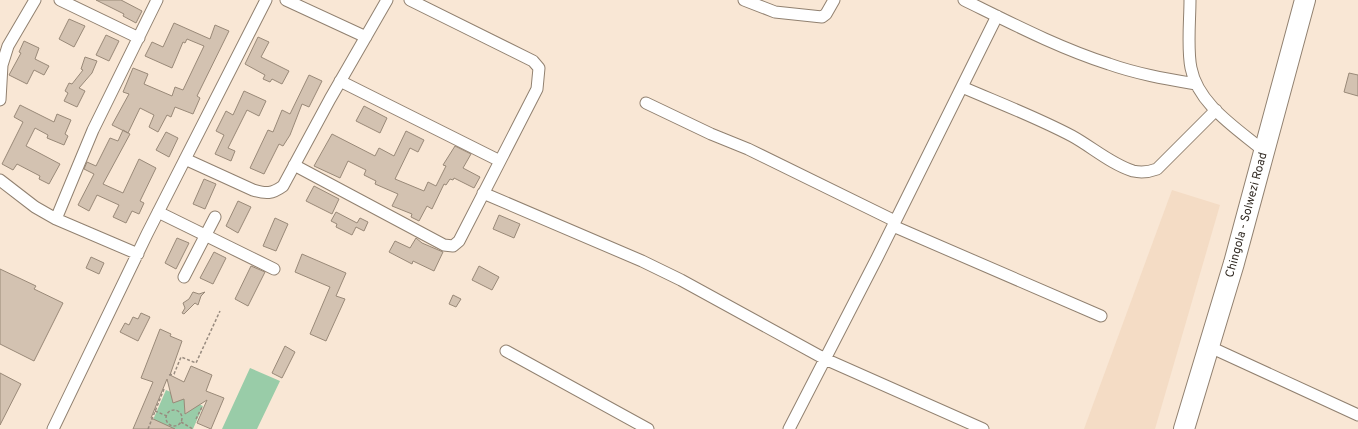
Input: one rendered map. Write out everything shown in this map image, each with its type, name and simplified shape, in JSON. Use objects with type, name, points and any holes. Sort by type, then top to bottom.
[{"type":"highway","name":"Chingola - Solwezi Road","points":[[1184,429],[1210,347],[1265,152],[1305,0]]},
{"type":"street","points":[[0,100],[2,65],[8,46],[35,0]]},
{"type":"street","points":[[60,0],[139,38]]},
{"type":"street","points":[[56,219],[97,122],[157,0]]},
{"type":"street","points":[[53,429],[158,212],[266,0]]},
{"type":"street","points":[[286,0],[366,37]]},
{"type":"street","points":[[185,159],[265,194],[274,192],[283,186],[340,81],[387,0]]},
{"type":"street","points":[[294,165],[444,245],[453,246],[459,241],[537,89],[540,68],[533,61],[410,0]]},
{"type":"street","points":[[744,0],[775,12],[822,17],[826,14],[834,0]]},
{"type":"street","points":[[964,0],[982,4],[997,16],[1060,45],[1110,65],[1154,76],[1196,84]]},
{"type":"street","points":[[1190,0],[1191,67],[1196,84],[1209,103],[1216,110],[1265,152]]},
{"type":"street","points":[[789,429],[894,224],[997,16]]},
{"type":"street","points":[[340,81],[500,161]]},
{"type":"street","points":[[962,86],[1055,127],[1088,144],[1120,165],[1134,171],[1147,173],[1157,169],[1216,110]]},
{"type":"street","points":[[646,103],[711,134],[748,149],[894,224],[1101,316]]},
{"type":"street","points":[[0,180],[35,207],[56,219],[138,254]]},
{"type":"street","points":[[483,193],[635,258],[681,280],[825,359],[983,429]]},
{"type":"street","points":[[158,212],[274,269]]},
{"type":"street","points":[[184,277],[215,217]]},
{"type":"street","points":[[1210,347],[1358,415]]},
{"type":"street","points":[[506,351],[648,429]]},
{"type":"path","points":[[169,375],[174,374],[181,357],[196,363],[220,311]]},
{"type":"path","points":[[148,429],[164,389]]},
{"type":"path","points":[[196,419],[202,407]]},
{"type":"path","points":[[155,411],[167,416]]},
{"type":"path","points":[[172,411],[177,411],[181,415],[180,422],[177,426],[172,426],[167,423],[167,416],[172,411]]},
{"type":"path","points":[[180,422],[192,429]]},
{"type":"shaded area","points":[[1172,190],[1220,205],[1155,429],[1084,429]]},
{"type":"green space","points":[[250,368],[280,381],[257,429],[222,429]]},
{"type":"green space","points":[[166,390],[203,406],[193,429],[149,429]]},
{"type":"building","points":[[96,0],[121,0],[142,11],[136,23],[123,16],[124,14]]},
{"type":"building","points":[[69,19],[85,26],[74,47],[59,39]]},
{"type":"building","points":[[174,23],[210,39],[215,25],[229,31],[197,96],[200,98],[193,114],[175,107],[171,117],[167,115],[158,132],[149,127],[154,115],[140,108],[128,133],[112,125],[129,94],[123,92],[133,68],[148,74],[144,84],[172,96],[175,87],[183,90],[204,46],[187,39],[185,43],[183,42],[172,68],[145,56],[152,42],[163,47]]},
{"type":"building","points":[[106,35],[119,41],[109,61],[96,55]]},
{"type":"building","points":[[258,37],[269,42],[261,57],[289,71],[282,84],[272,79],[270,82],[263,79],[265,75],[245,64]]},
{"type":"building","points":[[24,41],[39,48],[35,59],[49,66],[44,75],[34,70],[27,84],[9,75],[21,53],[19,52]]},
{"type":"building","points":[[85,57],[97,61],[92,73],[79,88],[85,91],[77,107],[64,101],[68,93],[65,91],[69,83],[72,84],[83,70],[81,69]]},
{"type":"building","points":[[1349,73],[1358,75],[1358,96],[1344,92]]},
{"type":"building","points":[[309,75],[322,81],[309,107],[302,104],[290,135],[283,146],[279,144],[264,174],[250,168],[268,130],[273,132],[282,110],[290,114]]},
{"type":"building","points":[[244,91],[266,101],[259,116],[247,110],[228,148],[235,151],[231,161],[215,154],[224,135],[216,131],[226,111],[233,115]]},
{"type":"building","points":[[20,105],[54,122],[57,114],[71,120],[65,134],[68,136],[64,145],[47,138],[48,135],[35,128],[26,146],[60,164],[49,184],[39,179],[40,176],[17,164],[13,170],[2,164],[23,122],[14,117]]},
{"type":"building","points":[[364,106],[387,118],[380,133],[356,121]]},
{"type":"building","points":[[123,130],[130,134],[103,184],[123,193],[139,159],[156,168],[140,201],[144,203],[139,214],[132,211],[126,223],[113,217],[119,205],[97,195],[89,211],[78,205],[94,174],[84,169],[87,162],[96,166],[110,138],[118,141]]},
{"type":"building","points":[[406,131],[424,140],[418,152],[410,148],[395,179],[424,191],[428,182],[436,186],[446,166],[443,165],[455,146],[471,154],[463,168],[480,177],[474,188],[454,178],[453,180],[450,179],[446,185],[444,184],[432,209],[427,206],[419,221],[411,217],[412,214],[392,206],[398,194],[375,184],[376,181],[364,175],[366,170],[348,161],[340,178],[314,166],[332,134],[375,156],[379,148],[394,156]]},
{"type":"building","points":[[166,132],[178,138],[169,157],[156,150]]},
{"type":"building","points":[[204,179],[216,184],[205,209],[193,204]]},
{"type":"building","points":[[314,186],[339,199],[332,214],[306,201]]},
{"type":"building","points":[[238,201],[251,207],[238,233],[226,226]]},
{"type":"building","points":[[336,212],[357,223],[360,218],[368,222],[364,231],[356,227],[352,235],[336,227],[337,224],[331,221]]},
{"type":"building","points":[[499,215],[520,224],[514,238],[493,229]]},
{"type":"building","points":[[275,218],[288,224],[276,251],[263,246]]},
{"type":"building","points":[[177,238],[189,243],[176,269],[165,263]]},
{"type":"building","points":[[416,238],[422,243],[443,252],[434,271],[413,261],[412,264],[389,252],[395,241],[410,248]]},
{"type":"building","points":[[214,252],[226,258],[213,284],[200,278]]},
{"type":"building","points":[[302,254],[346,273],[336,296],[345,299],[326,341],[310,334],[330,287],[295,272]]},
{"type":"building","points":[[91,257],[104,263],[99,274],[86,268]]},
{"type":"building","points":[[251,266],[265,272],[248,306],[235,299]]},
{"type":"building","points":[[479,266],[499,277],[492,290],[472,280]]},
{"type":"building","points":[[0,269],[36,286],[34,289],[63,303],[34,361],[0,344]]},
{"type":"building","points":[[193,292],[199,294],[205,292],[201,296],[198,305],[195,303],[184,314],[182,313],[185,308],[183,303],[189,299]]},
{"type":"building","points":[[453,295],[461,299],[456,307],[449,304]]},
{"type":"building","points":[[141,313],[150,317],[138,341],[120,332],[125,323],[129,325],[133,317],[138,319]]},
{"type":"building","points":[[160,329],[171,334],[170,336],[182,341],[170,375],[184,382],[191,366],[212,375],[206,391],[224,398],[211,429],[197,423],[207,400],[185,414],[184,399],[173,403],[167,379],[151,418],[175,429],[133,429],[153,382],[141,378]]},
{"type":"building","points":[[285,346],[295,352],[282,378],[272,373]]},
{"type":"building","points":[[0,373],[21,384],[0,425]]}]
